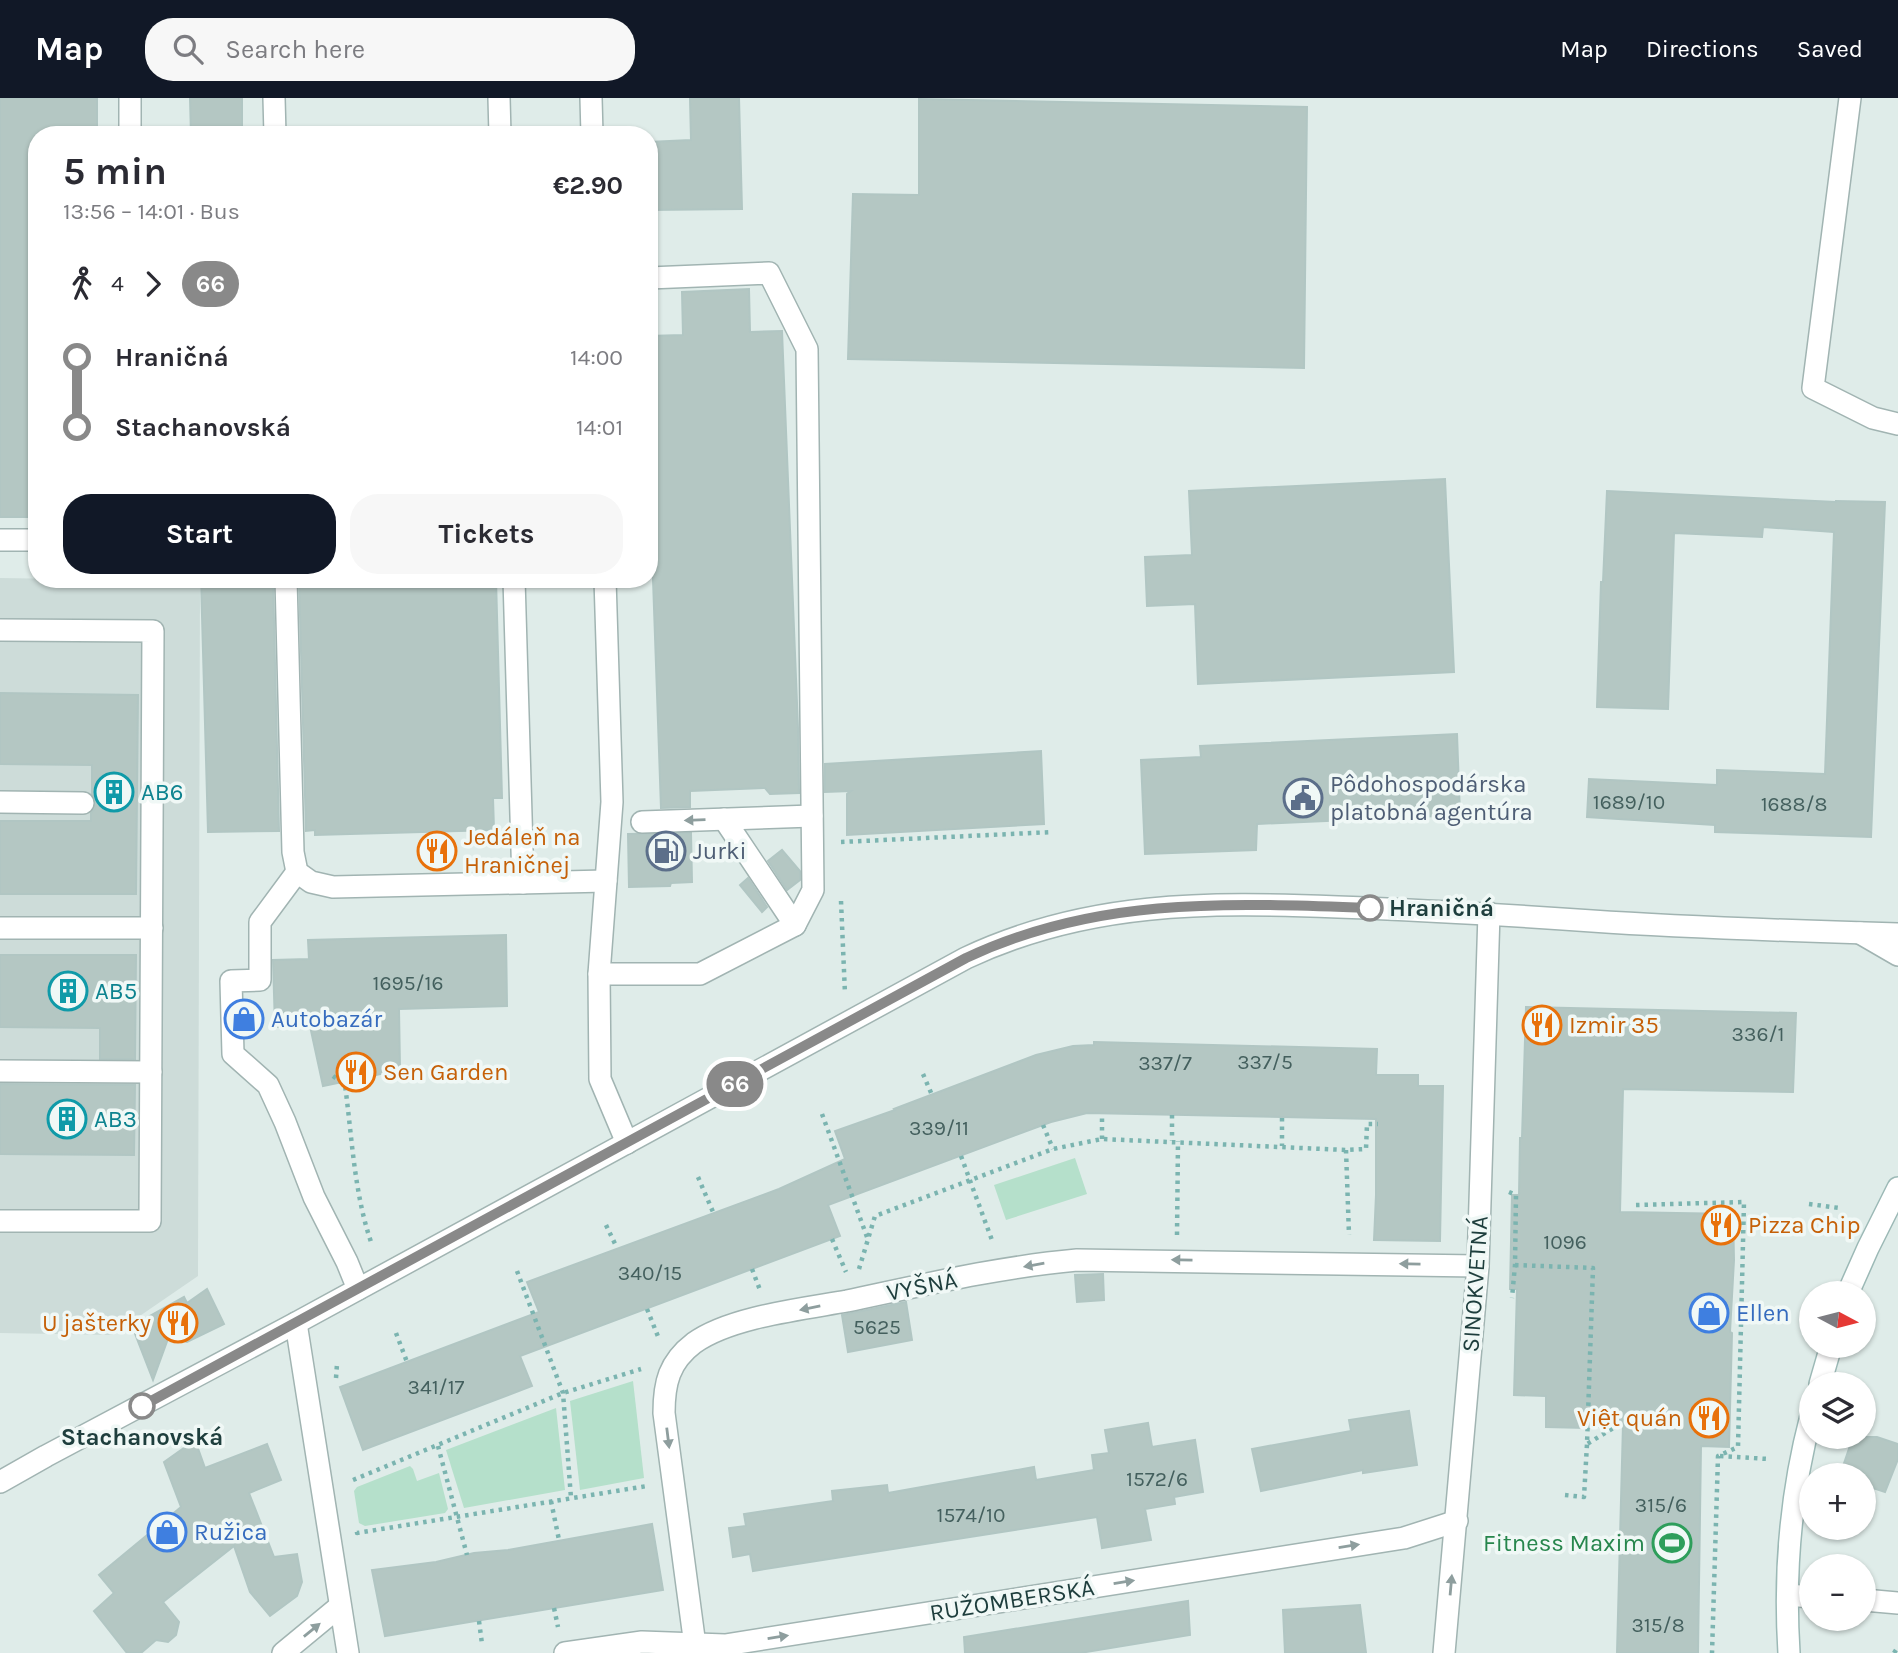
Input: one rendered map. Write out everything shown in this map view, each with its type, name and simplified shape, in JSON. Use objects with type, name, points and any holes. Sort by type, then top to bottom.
[{"type":"street","points":[[130,98],[130,126]]},
{"type":"street","points":[[274,98],[275,126]]},
{"type":"street","points":[[499,98],[500,126]]},
{"type":"street","points":[[591,98],[592,126]]},
{"type":"street","points":[[1850,98],[1813,388],[1873,418],[1898,424]]},
{"type":"street","points":[[599,974],[701,974],[794,925],[813,890],[807,349],[769,273],[658,278]]},
{"type":"street","points":[[0,540],[28,540]]},
{"type":"street","points":[[286,588],[293,852],[296,872],[260,922],[260,979],[231,981],[233,1054],[268,1085],[314,1196],[358,1289]]},
{"type":"street","points":[[513,588],[523,883]]},
{"type":"street","points":[[606,588],[612,802],[599,974],[600,1079],[627,1143]]},
{"type":"street","points":[[0,630],[153,631],[150,1221],[0,1220]]},
{"type":"street","points":[[0,802],[83,803]]},
{"type":"street","points":[[642,822],[812,816]]},
{"type":"street","points":[[724,819],[794,925]]},
{"type":"street","points":[[296,872],[312,882],[333,887],[606,881]]},
{"type":"street","points":[[0,1482],[966,958],[1013,937],[1068,922],[1136,910],[1222,904],[1489,913],[1649,925],[1898,934]]},
{"type":"street","name":"SINOKVETNÁ","points":[[1444,1653],[1478,1266],[1489,913]]},
{"type":"street","points":[[0,928],[152,928]]},
{"type":"street","points":[[1860,933],[1898,955]]},
{"type":"street","points":[[0,1071],[151,1072]]},
{"type":"street","points":[[1853,1281],[1898,1188]]},
{"type":"street","name":"VYŠNÁ","points":[[695,1649],[664,1413],[664,1391],[679,1357],[695,1343],[712,1334],[771,1315],[984,1273],[1066,1261],[1102,1259],[1478,1266]]},
{"type":"street","points":[[296,1323],[348,1653]]},
{"type":"street","points":[[1789,1653],[1788,1595],[1792,1528],[1804,1449]]},
{"type":"street","name":"RUŽOMBERSKÁ","points":[[565,1653],[642,1642],[695,1649],[725,1645],[1404,1538],[1457,1521]]},
{"type":"street","points":[[1788,1595],[1799,1596]]},
{"type":"street","points":[[1876,1601],[1898,1602]]},
{"type":"street","points":[[283,1653],[340,1606]]},
{"type":"path","points":[[839,853],[839,842],[1052,832]]},
{"type":"path","points":[[841,897],[845,998]]},
{"type":"path","points":[[923,1074],[932,1095]]},
{"type":"path","points":[[333,1076],[345,1085],[356,1174],[373,1248]]},
{"type":"path","points":[[822,1114],[867,1237]]},
{"type":"path","points":[[1102,1114],[1102,1139]]},
{"type":"path","points":[[1172,1115],[1177,1235]]},
{"type":"path","points":[[1282,1118],[1282,1146]]},
{"type":"path","points":[[858,1270],[875,1216],[1053,1149],[1102,1139],[1366,1149],[1367,1124],[1378,1124]]},
{"type":"path","points":[[1043,1125],[1053,1149]]},
{"type":"path","points":[[1346,1150],[1349,1236]]},
{"type":"path","points":[[961,1156],[994,1247]]},
{"type":"path","points":[[698,1177],[713,1212]]},
{"type":"path","points":[[1512,1298],[1516,1195]]},
{"type":"path","points":[[1636,1205],[1744,1202],[1738,1447],[1718,1456]]},
{"type":"path","points":[[1809,1204],[1839,1208]]},
{"type":"path","points":[[606,1225],[617,1248]]},
{"type":"path","points":[[832,1239],[846,1273]]},
{"type":"path","points":[[1515,1265],[1592,1268],[1584,1497],[1564,1495]]},
{"type":"path","points":[[752,1269],[761,1291]]},
{"type":"path","points":[[517,1271],[563,1393],[571,1498]]},
{"type":"path","points":[[647,1309],[659,1340]]},
{"type":"path","points":[[396,1333],[407,1362]]},
{"type":"path","points":[[353,1480],[563,1393],[641,1369]]},
{"type":"path","points":[[1587,1444],[1633,1416]]},
{"type":"path","points":[[438,1446],[467,1555]]},
{"type":"path","points":[[1718,1456],[1768,1459]]},
{"type":"path","points":[[1712,1653],[1718,1456]]},
{"type":"path","points":[[357,1533],[651,1485]]},
{"type":"path","points":[[551,1501],[559,1539]]},
{"type":"path","points":[[554,1608],[559,1632]]},
{"type":"path","points":[[478,1621],[482,1644]]},
{"type":"path","points":[[1894,1653],[1898,1647]]},
{"type":"shaded area","points":[[0,578],[28,578],[28,588],[200,588],[198,1276],[112,1335],[0,1333]]},
{"type":"green space","points":[[1075,1158],[1087,1194],[1006,1220],[994,1185]]},
{"type":"green space","points":[[633,1381],[644,1478],[580,1490],[570,1401]]},
{"type":"green space","points":[[556,1408],[565,1490],[464,1508],[446,1450]]},
{"type":"green space","points":[[410,1466],[417,1481],[439,1473],[448,1509],[445,1513],[365,1526],[359,1523],[354,1491],[357,1487]]},
{"type":"building","points":[[0,98],[97,98],[97,126],[28,126],[28,517],[0,517]]},
{"type":"building","points":[[190,98],[242,98],[242,126],[191,126]]},
{"type":"building","points":[[690,98],[739,98],[742,209],[658,210],[658,142],[691,140]]},
{"type":"building","points":[[919,99],[1307,107],[1304,368],[848,359],[853,194],[919,195]]},
{"type":"building","points":[[749,289],[750,332],[782,331],[799,793],[770,794],[765,788],[690,791],[690,807],[661,808],[653,588],[658,588],[658,336],[683,335],[682,292]]},
{"type":"building","points":[[1445,479],[1454,672],[1198,684],[1195,604],[1147,606],[1145,557],[1192,555],[1189,491]]},
{"type":"building","points":[[1607,491],[1885,502],[1871,837],[1715,832],[1715,825],[1587,817],[1589,779],[1717,785],[1717,770],[1825,774],[1834,532],[1763,527],[1762,537],[1674,533],[1668,709],[1597,707]]},
{"type":"building","points":[[201,588],[273,588],[279,831],[208,832]]},
{"type":"building","points":[[299,588],[496,588],[502,798],[493,798],[494,830],[315,835],[315,830],[306,831]]},
{"type":"building","name":"AB6","points":[[0,693],[138,695],[136,894],[0,894],[0,821],[91,821],[96,802],[92,794],[92,765],[0,764]]},
{"type":"building","points":[[1457,734],[1460,815],[1257,824],[1256,850],[1145,854],[1141,760],[1201,757],[1200,746]]},
{"type":"building","points":[[1041,751],[1044,824],[847,835],[847,794],[851,791],[825,792],[825,764]]},
{"type":"building","points":[[691,833],[692,882],[671,883],[670,886],[629,887],[628,834]]},
{"type":"building","points":[[782,850],[800,871],[800,880],[787,890],[768,861]]},
{"type":"building","points":[[748,878],[767,907],[762,912],[740,885]]},
{"type":"building","points":[[506,935],[507,1006],[399,1009],[400,1070],[323,1086],[310,1026],[275,1027],[273,960],[309,959],[308,940]]},
{"type":"building","name":"AB5","points":[[0,955],[136,955],[135,1059],[100,1059],[100,1028],[0,1027]]},
{"type":"building","points":[[1526,1007],[1796,1013],[1793,1092],[1623,1089],[1620,1212],[1733,1214],[1729,1447],[1701,1446],[1698,1653],[1617,1653],[1623,1424],[1587,1428],[1546,1427],[1546,1396],[1514,1395],[1517,1289],[1510,1289],[1512,1195],[1519,1195]]},
{"type":"building","points":[[1094,1042],[1377,1049],[1376,1075],[1418,1075],[1418,1086],[1443,1086],[1440,1241],[1374,1240],[1376,1119],[1087,1113],[1051,1122],[828,1205],[840,1236],[520,1356],[532,1386],[363,1450],[340,1387],[539,1312],[527,1282],[779,1189],[845,1159],[835,1131],[1036,1055],[1073,1046],[1094,1045]]},
{"type":"building","name":"AB3","points":[[0,1084],[135,1085],[134,1155],[0,1154]]},
{"type":"building","points":[[1103,1274],[1104,1300],[1077,1302],[1075,1275]]},
{"type":"building","points":[[207,1289],[224,1324],[187,1342],[169,1336],[153,1380],[132,1326],[184,1297],[187,1303]]},
{"type":"building","points":[[906,1302],[912,1340],[848,1352],[842,1315]]},
{"type":"building","points":[[1409,1411],[1417,1465],[1363,1473],[1363,1470],[1261,1491],[1252,1449],[1351,1431],[1349,1420]]},
{"type":"building","points":[[1148,1423],[1152,1447],[1195,1440],[1203,1492],[1174,1497],[1175,1504],[1145,1509],[1151,1540],[1102,1548],[1097,1517],[753,1571],[750,1554],[733,1557],[729,1528],[746,1526],[744,1514],[833,1501],[832,1491],[887,1485],[888,1493],[1034,1467],[1036,1480],[1094,1470],[1092,1455],[1109,1453],[1105,1430]]},
{"type":"building","points":[[1876,1437],[1898,1444],[1898,1459],[1885,1492],[1876,1489],[1876,1463],[1844,1463],[1849,1449],[1876,1449]]},
{"type":"building","points":[[195,1440],[205,1468],[267,1444],[281,1480],[249,1493],[274,1557],[297,1554],[302,1582],[297,1596],[270,1616],[250,1592],[234,1546],[163,1602],[179,1622],[176,1635],[168,1642],[156,1640],[141,1653],[127,1653],[94,1611],[114,1593],[99,1575],[181,1507],[164,1462]]},
{"type":"building","points":[[652,1524],[663,1590],[385,1636],[372,1570],[436,1562],[474,1553],[508,1550]]},
{"type":"building","points":[[1188,1601],[1190,1635],[1080,1653],[965,1653],[964,1637]]},
{"type":"building","points":[[1360,1605],[1366,1653],[1285,1653],[1283,1610]]},
{"type":"bus line","name":"66","points":[[142,1406],[966,958],[1013,937],[1107,914],[1167,907],[1251,904],[1370,908]]},
{"type":"place","name":"AB6","points":[[114,792]]},
{"type":"place","name":"Pôdohospodárska platobná agentúra","points":[[1303,798]]},
{"type":"place","name":"Jedáleň na Hraničnej","points":[[437,851]]},
{"type":"place","name":"Jurki","points":[[666,851]]},
{"type":"place","name":"Hraničná","points":[[1370,908]]},
{"type":"place","name":"AB5","points":[[68,991]]},
{"type":"place","name":"Autobazár","points":[[244,1019]]},
{"type":"place","name":"Izmir 35","points":[[1542,1025]]},
{"type":"place","name":"Sen Garden","points":[[356,1072]]},
{"type":"place","name":"AB3","points":[[67,1119]]},
{"type":"place","name":"Pizza Chip","points":[[1721,1225]]},
{"type":"place","name":"Ellen","points":[[1709,1313]]},
{"type":"place","name":"U jašterky","points":[[178,1323]]},
{"type":"place","name":"Stachanovská","points":[[142,1406]]},
{"type":"place","name":"Việt quán","points":[[1709,1418]]},
{"type":"place","name":"Ružica","points":[[167,1532]]},
{"type":"place","name":"Fitness Maxim","points":[[1672,1543]]}]
